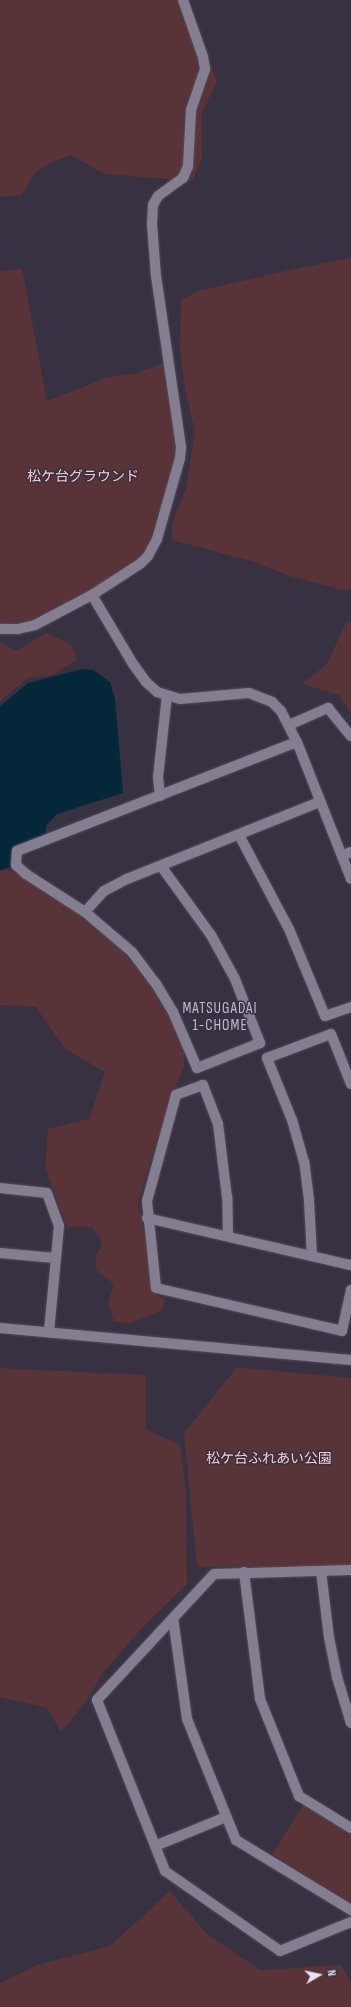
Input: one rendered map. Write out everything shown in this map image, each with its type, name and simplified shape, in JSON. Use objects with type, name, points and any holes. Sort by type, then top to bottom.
[{"type":"street","points":[[0,629],[18,629],[35,625],[92,595],[136,567],[148,556],[153,548],[180,458],[180,436],[161,316],[152,224],[153,205],[158,196],[183,178],[188,166],[191,110],[204,76],[203,57],[183,0]]},
{"type":"street","points":[[92,595],[133,664],[146,682],[158,692],[180,699],[249,693],[272,702],[281,711],[297,742],[320,802],[346,854],[351,879]]},
{"type":"street","points":[[160,796],[158,777],[168,696]]},
{"type":"street","points":[[289,725],[328,708],[351,736]]},
{"type":"street","points":[[161,866],[211,935],[235,979],[260,1043],[198,1068],[173,1012],[156,984],[132,952],[85,912],[26,874],[16,865],[17,851],[297,742]]},
{"type":"street","points":[[85,912],[104,891],[127,879],[320,802]]},
{"type":"street","points":[[238,836],[289,929],[325,1016],[351,1007]]},
{"type":"street","points":[[312,1256],[309,1200],[304,1162],[292,1120],[267,1058],[331,1034],[351,1084]]},
{"type":"street","points":[[228,1236],[227,1197],[218,1124],[203,1085],[176,1095],[147,1201],[156,1288],[342,1331],[351,1290]]},
{"type":"street","points":[[0,1188],[47,1193],[59,1226],[49,1332]]},
{"type":"street","points":[[148,1218],[351,1265]]},
{"type":"street","points":[[0,1253],[55,1258]]},
{"type":"street","points":[[0,1328],[351,1360]]},
{"type":"street","points":[[321,1570],[329,1637],[337,1677],[351,1723]]},
{"type":"street","points":[[351,1570],[214,1574],[97,1700],[165,1871],[280,1952],[351,1922]]},
{"type":"street","points":[[244,1572],[260,1699],[298,1796],[351,1828]]},
{"type":"street","points":[[173,1618],[187,1719],[236,1840],[351,1910]]},
{"type":"street","points":[[155,1846],[226,1817]]},
{"type":"green space","points":[[0,0],[187,0],[217,82],[202,112],[202,158],[192,181],[105,174],[70,155],[50,163],[34,174],[22,195],[0,197]]},
{"type":"green space","points":[[351,258],[351,589],[342,590],[290,576],[251,561],[172,540],[172,524],[186,488],[195,431],[186,394],[180,351],[181,300],[198,291],[303,267]]},
{"type":"green space","name":"松ケ台グラウンド","points":[[22,268],[47,401],[109,377],[134,374],[164,363],[177,433],[175,458],[148,547],[132,564],[105,583],[28,621],[0,624],[0,272]]},
{"type":"green space","points":[[351,621],[351,714],[339,695],[302,684],[327,664],[345,624]]},
{"type":"green space","points":[[46,633],[71,644],[77,660],[52,675],[28,678],[0,701],[0,642],[16,651]]},
{"type":"green space","points":[[7,870],[21,874],[57,897],[116,943],[152,987],[170,1018],[184,1049],[184,1066],[156,1143],[138,1203],[148,1253],[151,1284],[156,1294],[165,1300],[162,1310],[131,1323],[114,1322],[108,1303],[114,1284],[96,1270],[96,1255],[102,1246],[99,1235],[91,1227],[67,1227],[45,1168],[48,1129],[89,1119],[105,1072],[65,1049],[36,1007],[0,1005],[0,871]]},
{"type":"green space","name":"松ケ台ふれあい公園","points":[[237,1367],[351,1378],[351,1566],[197,1567],[184,1433]]},
{"type":"green space","points":[[0,1368],[146,1375],[146,1429],[180,1445],[186,1492],[187,1584],[141,1629],[103,1673],[86,1702],[61,1732],[47,1708],[0,1697]]},
{"type":"green space","points":[[303,1805],[351,1834],[351,1903],[272,1854]]},
{"type":"green space","points":[[170,1891],[207,1934],[260,1970],[341,1965],[351,1984],[351,2007],[0,2007],[0,1983],[37,1965],[110,1946]]},
{"type":"water","points":[[82,669],[93,670],[110,682],[115,699],[123,793],[57,814],[46,826],[46,833],[35,841],[11,867],[0,870],[0,706],[28,683]]},
{"type":"district","name":"MATSUGADAI 1-CHOME","points":[[220,1016]]}]
